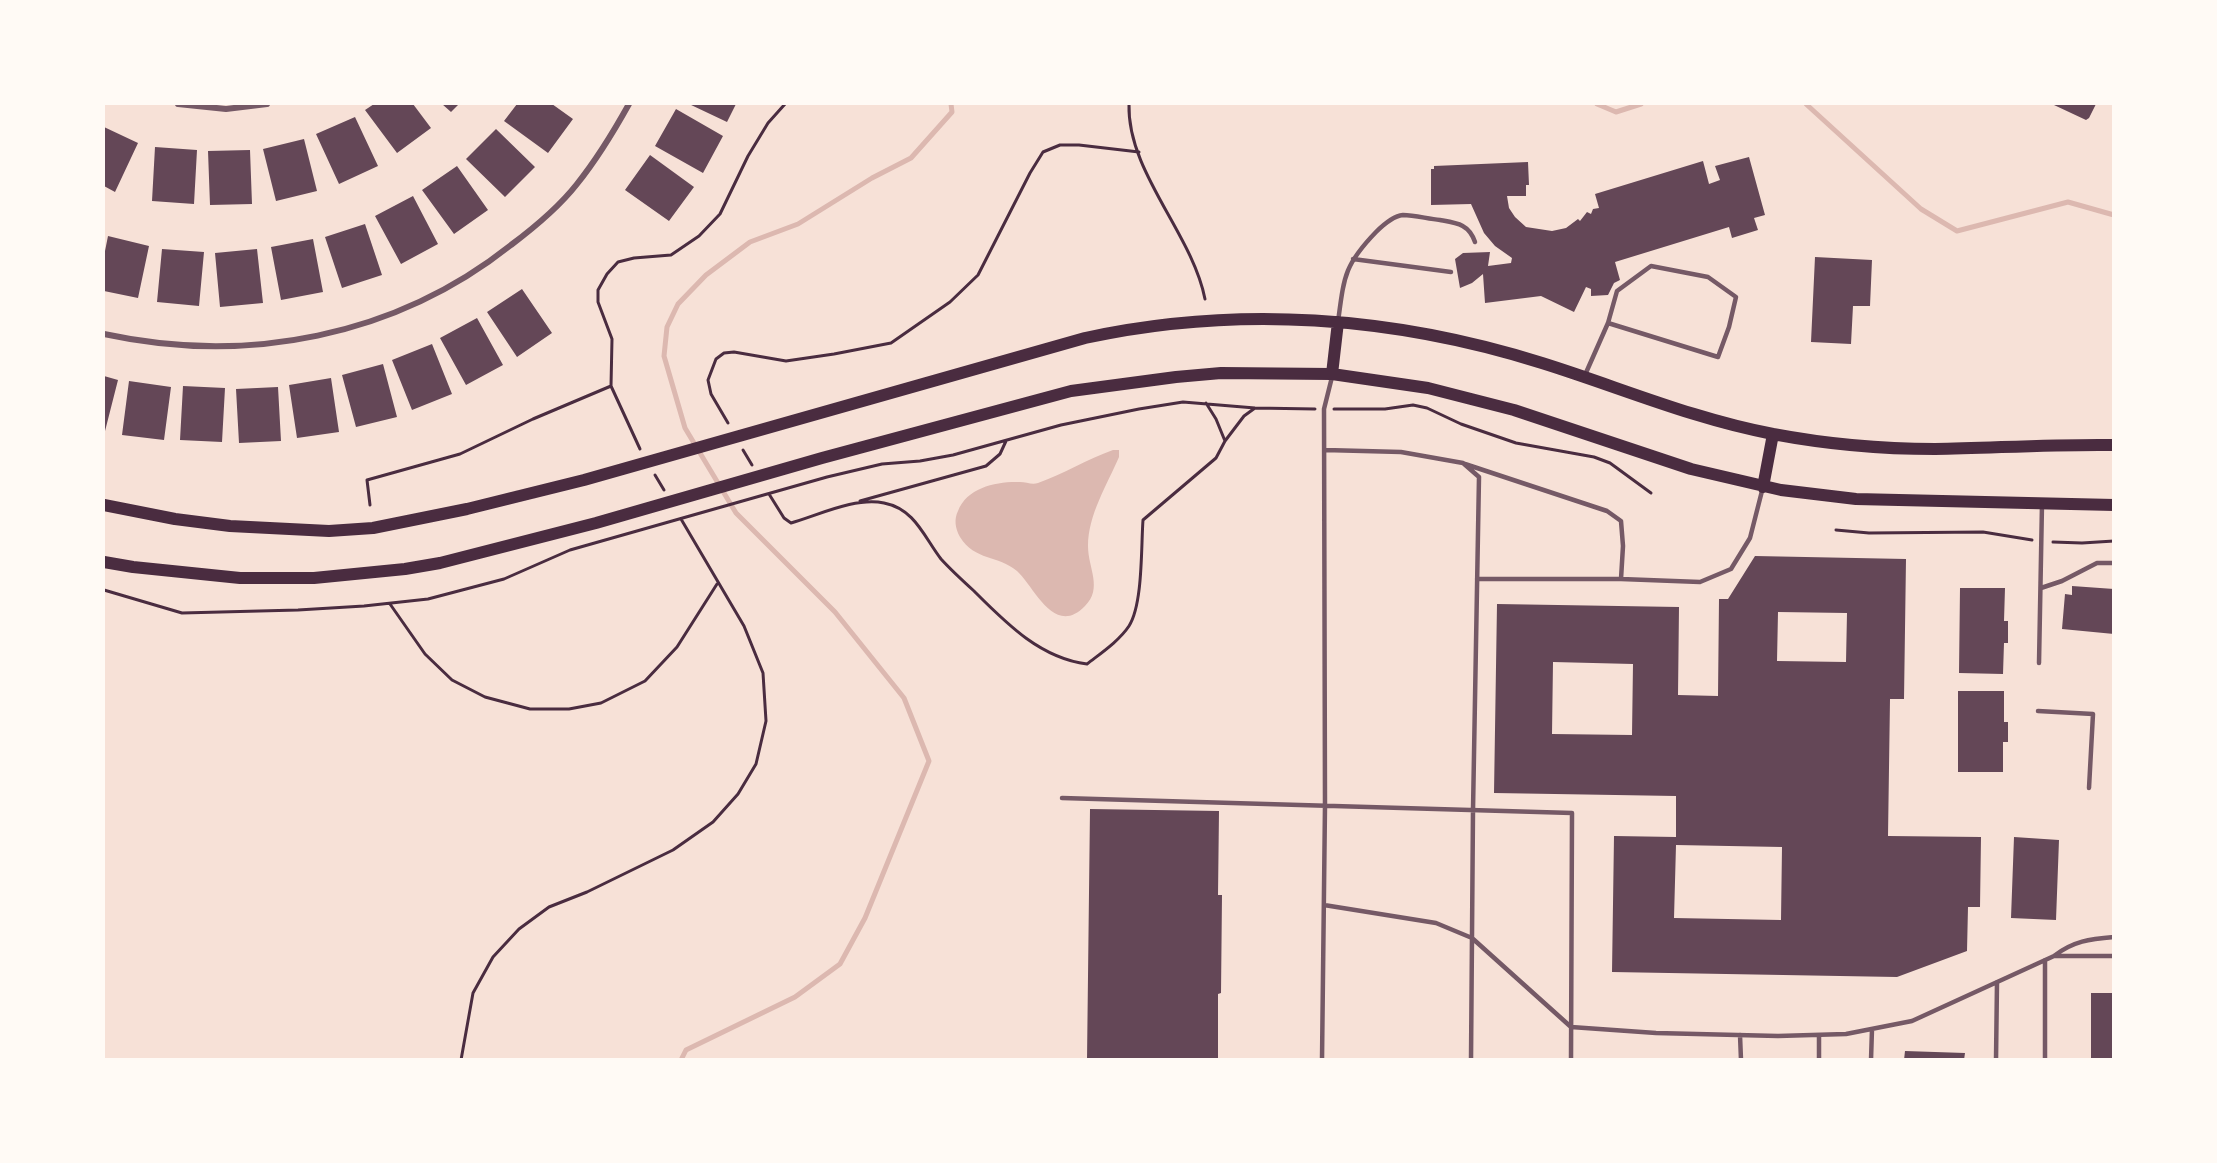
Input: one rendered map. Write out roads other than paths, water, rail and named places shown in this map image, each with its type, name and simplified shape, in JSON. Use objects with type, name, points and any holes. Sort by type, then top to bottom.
[{"type":"main road","points":[[104,505],[175,519],[230,526],[329,531],[373,528],[430,517],[584,480],[1053,346],[1134,328],[1242,319],[1288,318],[1338,322],[1464,341],[1543,363],[1696,416],[1773,434],[1829,443],[1893,448],[2114,445]]},
{"type":"main road","points":[[1332,374],[1338,322]]},
{"type":"main road","points":[[104,562],[143,569],[240,578],[314,578],[405,569],[440,563],[596,523],[822,458],[1071,391],[1221,373],[1332,374],[1411,384],[1485,401],[1667,462],[1763,487],[1856,499],[2114,505]]},
{"type":"main road","points":[[1763,487],[1773,434]]},
{"type":"street","points":[[178,104],[226,109],[267,104]]},
{"type":"street","points":[[104,334],[144,342],[186,345],[276,344],[320,337],[410,307],[452,286],[492,261],[541,222],[577,184],[629,104]]},
{"type":"lane","points":[[1338,322],[1345,275],[1353,259],[1384,225],[1401,215],[1459,223],[1472,234],[1475,242]]},
{"type":"lane","points":[[1353,259],[1451,272]]},
{"type":"lane","points":[[1584,378],[1608,323],[1617,291],[1652,266],[1708,277],[1736,297],[1729,327],[1718,357],[1608,323]]},
{"type":"lane","points":[[1322,1059],[1325,806],[1324,409],[1332,374]]},
{"type":"lane","points":[[1325,450],[1401,452],[1463,463],[1607,511],[1621,521],[1623,546],[1621,579]]},
{"type":"lane","points":[[1463,463],[1479,477],[1473,810],[1472,1059]]},
{"type":"lane","points":[[1477,579],[1621,579],[1700,582],[1731,568],[1750,538],[1763,487]]},
{"type":"lane","points":[[2039,663],[2042,503]]},
{"type":"lane","points":[[2041,588],[2062,581],[2097,563],[2114,564]]},
{"type":"lane","points":[[2038,711],[2093,714],[2089,788]]},
{"type":"lane","points":[[1062,798],[1572,813],[1571,1059]]},
{"type":"lane","points":[[1324,904],[1436,923],[1472,938],[1571,1027],[1656,1033],[1846,1034],[1912,1021],[2084,940],[2114,937]]},
{"type":"lane","points":[[2054,956],[2114,956]]},
{"type":"lane","points":[[2044,1059],[2045,960]]},
{"type":"lane","points":[[1996,1059],[1997,982]]},
{"type":"lane","points":[[1871,1059],[1872,1029]]},
{"type":"lane","points":[[1740,1035],[1741,1059]]},
{"type":"lane","points":[[1819,1035],[1819,1059]]},
{"type":"waterway","points":[[681,1060],[686,1050],[795,997],[840,964],[865,918],[929,761],[904,698],[835,612],[736,513],[685,428],[664,356],[667,327],[678,304],[706,275],[750,242],[798,224],[872,178],[911,158],[952,112],[951,104]]},
{"type":"waterway","points":[[1597,104],[1616,112],[1641,104]]},
{"type":"waterway","points":[[1806,104],[1921,209],[1957,231],[2068,202],[2114,215]]}]
